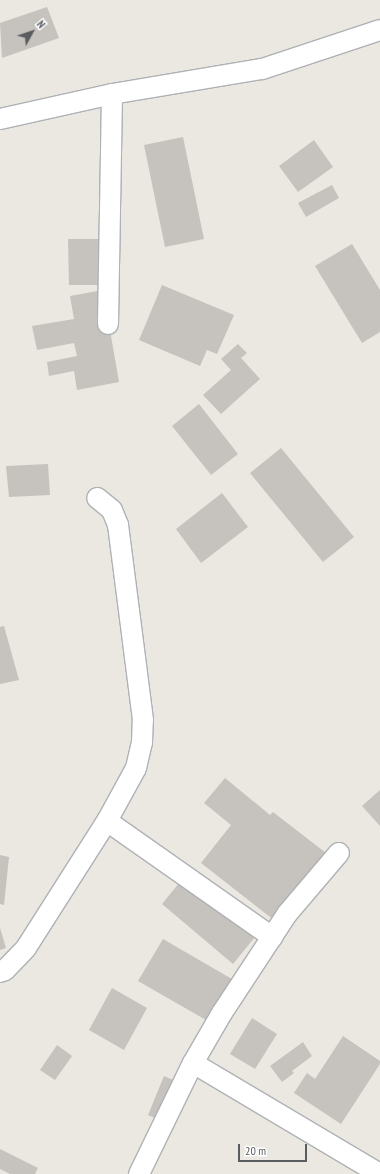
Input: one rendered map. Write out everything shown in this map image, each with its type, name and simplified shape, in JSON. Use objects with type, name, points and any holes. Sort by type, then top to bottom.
[{"type":"street","points":[[0,119],[112,94],[262,69],[380,30]]},
{"type":"street","points":[[108,324],[112,94]]},
{"type":"street","points":[[0,972],[6,970],[26,948],[107,822],[136,768],[142,744],[143,720],[118,525],[112,510],[97,498]]},
{"type":"street","points":[[107,822],[272,937]]},
{"type":"street","points":[[138,1174],[193,1063],[222,1013],[287,914],[339,853]]},
{"type":"street","points":[[193,1063],[380,1174]]},
{"type":"building","points":[[47,7],[59,38],[2,58],[0,23]]},
{"type":"building","points":[[183,137],[204,239],[165,247],[144,145]]},
{"type":"building","points":[[314,140],[333,167],[298,192],[279,166]]},
{"type":"building","points":[[332,185],[339,198],[306,217],[298,203]]},
{"type":"building","points":[[68,239],[109,239],[110,285],[69,285]]},
{"type":"building","points":[[352,244],[380,290],[380,332],[362,343],[315,266]]},
{"type":"building","points":[[162,285],[234,315],[217,354],[207,350],[200,366],[139,340]]},
{"type":"building","points":[[103,290],[119,382],[77,390],[74,371],[49,376],[47,362],[77,356],[74,343],[37,350],[32,326],[74,319],[70,296]]},
{"type":"building","points":[[238,344],[247,353],[241,358],[260,379],[221,414],[203,395],[231,370],[221,359]]},
{"type":"building","points":[[199,404],[238,454],[211,475],[172,426]]},
{"type":"building","points":[[281,448],[354,537],[323,562],[250,473]]},
{"type":"building","points":[[48,464],[50,495],[9,497],[6,466]]},
{"type":"building","points":[[222,493],[248,527],[201,563],[176,529]]},
{"type":"building","points":[[4,626],[19,680],[0,684],[0,627]]},
{"type":"building","points":[[225,778],[270,815],[273,812],[326,853],[274,920],[201,863],[231,825],[204,803]]},
{"type":"building","points":[[380,790],[380,826],[362,806]]},
{"type":"building","points":[[0,855],[9,857],[4,905],[0,904]]},
{"type":"building","points":[[184,877],[255,937],[233,964],[162,904]]},
{"type":"building","points":[[0,928],[6,948],[0,950]]},
{"type":"building","points":[[163,939],[237,982],[213,1024],[138,981]]},
{"type":"building","points":[[112,988],[147,1008],[124,1050],[89,1030]]},
{"type":"building","points":[[252,1018],[277,1034],[255,1069],[230,1054]]},
{"type":"building","points":[[343,1036],[380,1061],[380,1064],[341,1124],[294,1093],[307,1073],[315,1079]]},
{"type":"building","points":[[303,1042],[312,1056],[292,1071],[294,1073],[282,1082],[270,1066]]},
{"type":"building","points":[[57,1045],[72,1056],[55,1080],[40,1070]]},
{"type":"building","points":[[164,1076],[187,1086],[171,1125],[148,1115]]},
{"type":"building","points":[[0,1149],[38,1168],[35,1174],[10,1174],[0,1169]]}]
